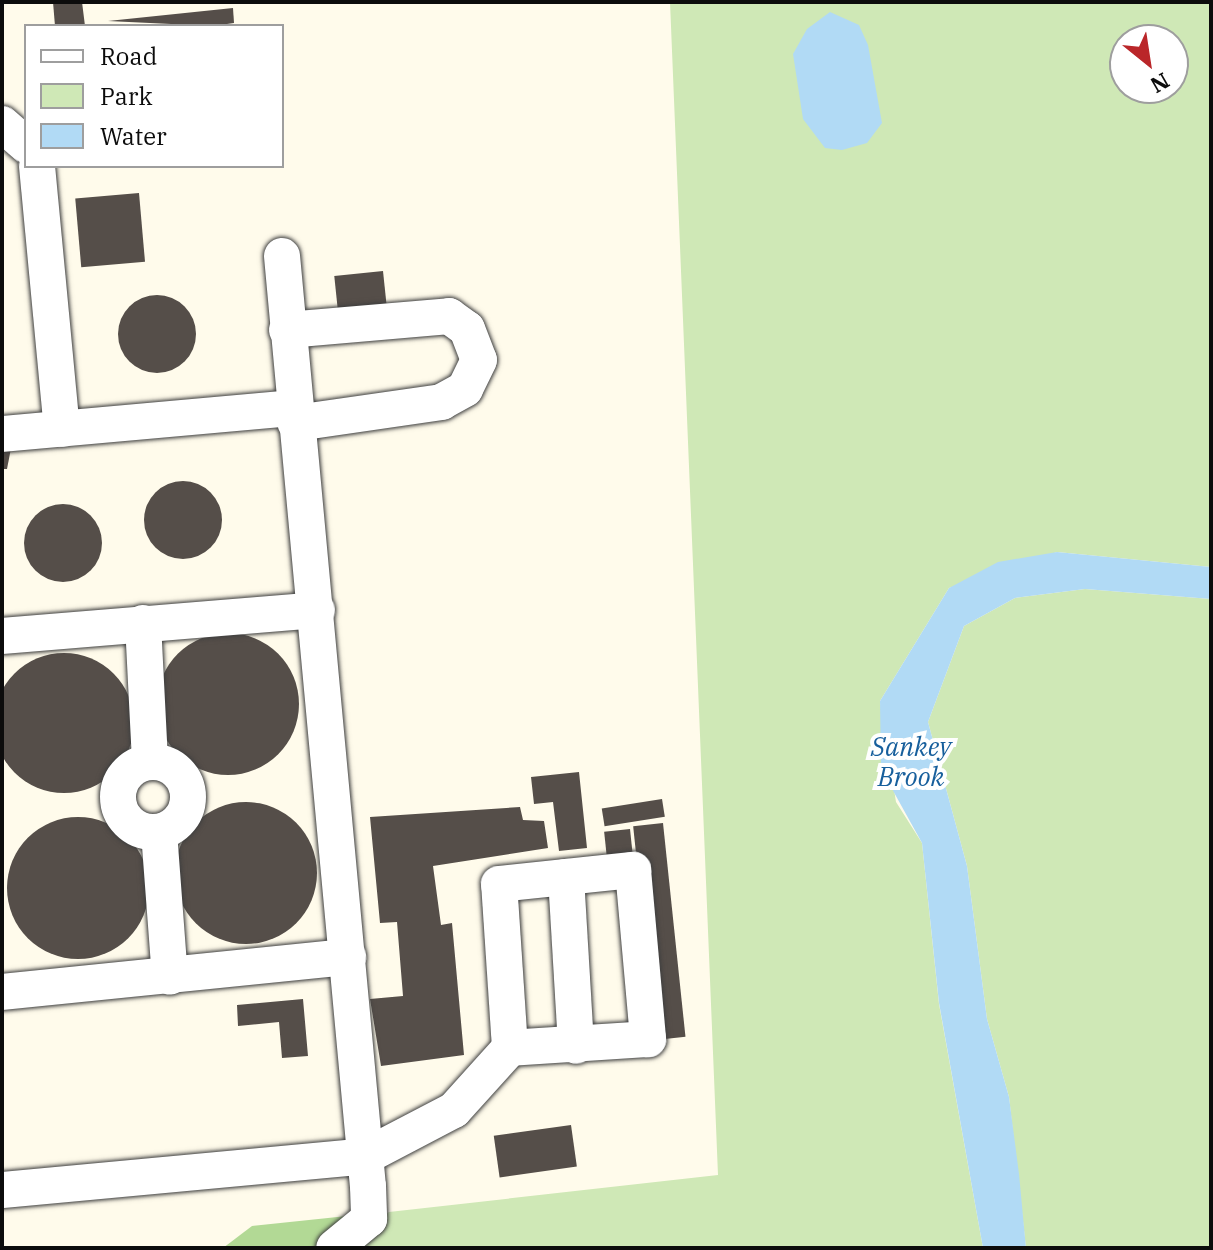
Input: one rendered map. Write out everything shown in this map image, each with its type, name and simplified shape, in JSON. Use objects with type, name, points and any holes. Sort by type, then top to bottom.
[{"type":"lane","points":[[2,124],[24,143]]},
{"type":"lane","points":[[37,168],[62,429]]},
{"type":"lane","points":[[282,256],[294,416],[317,610],[366,1156],[369,1219],[334,1248]]},
{"type":"lane","points":[[2,434],[294,416],[442,402],[465,389],[479,360],[467,329],[449,316],[287,330]]},
{"type":"lane","points":[[2,636],[317,610]]},
{"type":"lane","points":[[143,623],[150,762]]},
{"type":"lane","points":[[150,762],[172,768],[188,798],[180,820],[159,832],[137,829],[118,802],[129,771],[150,762]]},
{"type":"lane","points":[[159,832],[170,977]]},
{"type":"lane","points":[[2,1190],[366,1156],[454,1110],[510,1048],[499,884],[633,870],[648,1039],[510,1048]]},
{"type":"lane","points":[[566,877],[576,1046]]},
{"type":"lane","points":[[2,992],[348,957]]},
{"type":"green space","points":[[670,2],[1211,2],[1211,567],[1057,552],[949,588],[880,701],[896,802],[922,843],[939,1004],[983,1248],[334,1248],[389,1212],[718,1175]]},
{"type":"green space","points":[[1085,589],[1211,599],[1210,1248],[1026,1248],[1009,1097],[987,1019],[967,866],[928,722],[964,626],[1015,598]]},
{"type":"green space","points":[[347,1216],[313,1248],[223,1248],[252,1226]]},
{"type":"water","points":[[830,12],[859,25],[868,45],[882,123],[867,143],[842,150],[825,148],[803,119],[793,54],[807,29]]},
{"type":"water","name":"Sankey Brook","points":[[1057,552],[1211,567],[1211,599],[1085,589],[1015,598],[964,626],[928,722],[967,866],[987,1019],[1009,1097],[1019,1174],[1026,1248],[983,1248],[939,1003],[922,843],[881,769],[880,701],[949,588],[998,562]]},
{"type":"building","points":[[53,2],[82,2],[85,24],[55,24]]},
{"type":"building","points":[[233,8],[234,23],[171,24],[108,21]]},
{"type":"building","points":[[139,193],[145,262],[81,267],[75,199]]},
{"type":"building","points":[[383,271],[387,307],[338,312],[334,276]]},
{"type":"building","points":[[149,295],[165,295],[179,301],[190,312],[196,334],[190,356],[179,367],[165,373],[149,373],[135,367],[124,356],[118,342],[118,326],[124,312],[135,301]]},
{"type":"building","points":[[12,443],[7,469],[2,469],[2,444]]},
{"type":"building","points":[[175,481],[191,481],[205,487],[216,498],[222,520],[216,542],[205,553],[191,559],[175,559],[161,553],[150,542],[144,528],[144,512],[150,498],[161,487]]},
{"type":"building","points":[[55,504],[71,504],[85,510],[96,521],[102,543],[96,565],[85,576],[71,582],[55,582],[41,576],[30,565],[24,551],[24,535],[30,521],[41,510]]},
{"type":"building","points":[[228,633],[255,638],[278,654],[294,677],[299,704],[294,731],[278,754],[255,770],[228,775],[201,770],[178,754],[162,731],[157,704],[162,677],[178,654],[201,638]]},
{"type":"building","points":[[50,655],[78,655],[103,665],[122,684],[132,709],[132,737],[122,762],[103,781],[78,791],[50,791],[25,781],[6,762],[-1,747],[-1,699],[6,684],[25,665]]},
{"type":"building","points":[[579,772],[587,848],[559,851],[553,802],[534,804],[531,777]]},
{"type":"building","points":[[662,799],[665,817],[605,826],[602,809]]},
{"type":"building","points":[[246,802],[273,807],[296,823],[312,846],[317,873],[312,900],[296,923],[273,939],[246,944],[219,939],[196,923],[180,900],[175,873],[180,846],[196,823],[219,807]]},
{"type":"building","points":[[520,807],[523,820],[544,821],[548,848],[433,866],[441,925],[452,923],[464,1055],[381,1066],[370,999],[403,996],[397,922],[380,923],[370,817]]},
{"type":"building","points":[[78,817],[105,822],[128,838],[144,861],[149,888],[144,915],[128,938],[105,954],[78,959],[51,954],[28,938],[12,915],[7,888],[12,861],[28,838],[51,822]]},
{"type":"building","points":[[663,823],[685,1037],[656,1040],[633,826]]},
{"type":"building","points":[[630,829],[634,868],[608,871],[604,832]]},
{"type":"building","points":[[303,999],[308,1056],[282,1058],[279,1022],[238,1026],[237,1005]]},
{"type":"building","points":[[571,1125],[577,1167],[500,1177],[494,1136]]}]
